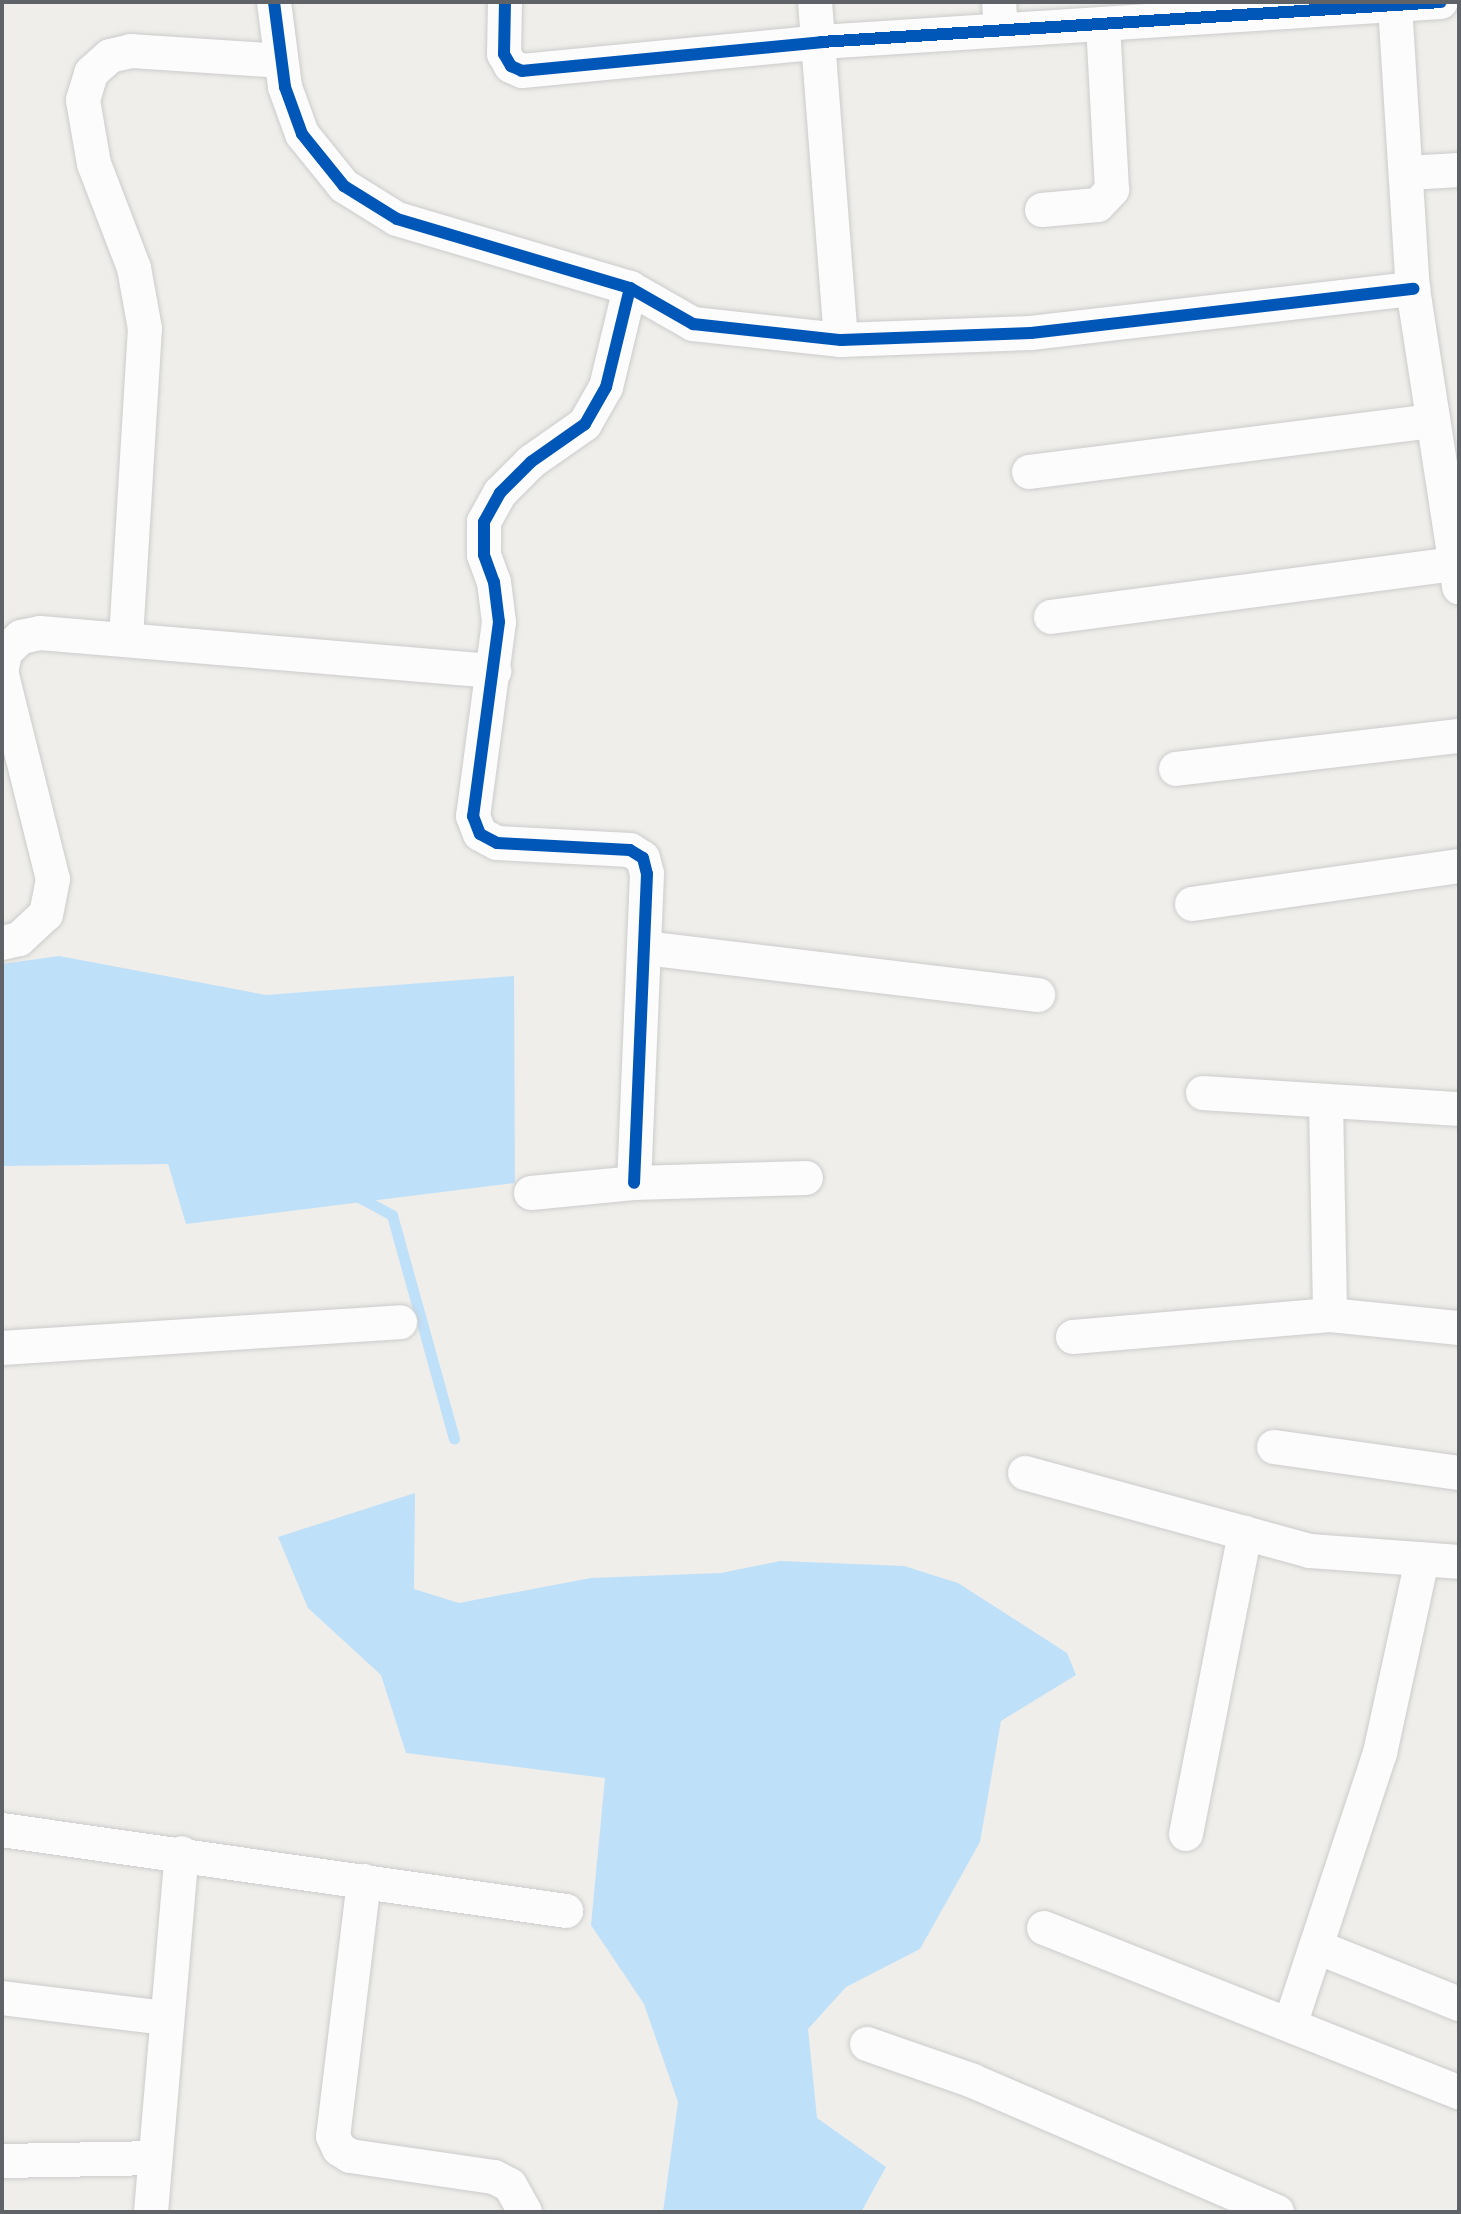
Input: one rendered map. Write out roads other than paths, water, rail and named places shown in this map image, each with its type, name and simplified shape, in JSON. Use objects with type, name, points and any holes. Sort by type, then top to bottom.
[{"type":"street","points":[[274,2],[281,61],[302,134],[344,186],[409,224],[630,288],[693,324],[841,340],[1142,323],[1413,289]]},
{"type":"street","points":[[505,2],[504,54],[511,66],[522,71],[821,42],[1000,16],[1103,24],[1441,2]]},
{"type":"street","points":[[815,2],[821,42],[841,340]]},
{"type":"street","points":[[1051,617],[1456,576],[1413,289],[1395,6]]},
{"type":"street","points":[[1042,210],[1098,205],[1112,190],[1103,24]]},
{"type":"street","points":[[126,638],[145,329],[134,268],[94,164],[83,100],[91,73],[110,56],[131,51],[281,61]]},
{"type":"street","points":[[1408,173],[1459,170]]},
{"type":"street","points":[[630,288],[606,387],[585,424],[531,462],[500,493],[484,522],[484,555],[494,582],[499,622],[473,816],[480,834],[497,843],[630,850],[643,858],[647,874],[634,1183]]},
{"type":"street","points":[[1029,472],[1432,421]]},
{"type":"street","points":[[2,668],[5,652],[21,637],[40,633],[494,671]]},
{"type":"street","points":[[2,675],[53,879],[46,914],[19,939],[2,943]]},
{"type":"street","points":[[1176,769],[1459,736]]},
{"type":"street","points":[[1192,904],[1459,866]]},
{"type":"street","points":[[644,948],[1038,995]]},
{"type":"street","points":[[1203,1093],[1459,1109]]},
{"type":"street","points":[[1326,1101],[1330,1315]]},
{"type":"street","points":[[531,1193],[634,1183],[806,1178]]},
{"type":"street","points":[[1073,1337],[1330,1315],[1459,1328]]},
{"type":"street","points":[[2,1348],[400,1322]]},
{"type":"street","points":[[1274,1447],[1459,1473]]},
{"type":"street","points":[[1025,1473],[1310,1551],[1459,1562]]},
{"type":"street","points":[[1186,1834],[1245,1533]]},
{"type":"street","points":[[1290,2025],[1380,1753],[1422,1560]]},
{"type":"street","points":[[2,1830],[182,1853],[566,1911]]},
{"type":"street","points":[[151,2212],[182,1853]]},
{"type":"street","points":[[364,1881],[333,2136],[339,2149],[350,2156],[494,2177],[510,2185],[525,2212]]},
{"type":"street","points":[[1044,1928],[1459,2092]]},
{"type":"street","points":[[1317,1947],[1459,2004]]},
{"type":"street","points":[[2,1998],[166,2018]]},
{"type":"street","points":[[867,2044],[973,2081],[1277,2212]]},
{"type":"street","points":[[2,2161],[154,2158]]},
{"type":"water","points":[[59,956],[266,995],[514,976],[515,1183],[186,1224],[168,1164],[2,1166],[2,964]]},
{"type":"water","points":[[415,1493],[414,1589],[459,1603],[591,1578],[721,1573],[780,1561],[904,1566],[958,1583],[1067,1653],[1076,1675],[1001,1721],[980,1842],[920,1949],[846,1987],[808,2029],[817,2118],[886,2167],[861,2212],[663,2212],[678,2102],[644,2004],[591,1925],[605,1778],[406,1753],[381,1675],[308,1608],[278,1537]]},
{"type":"waterway","points":[[355,1195],[392,1215],[454,1439]]}]
